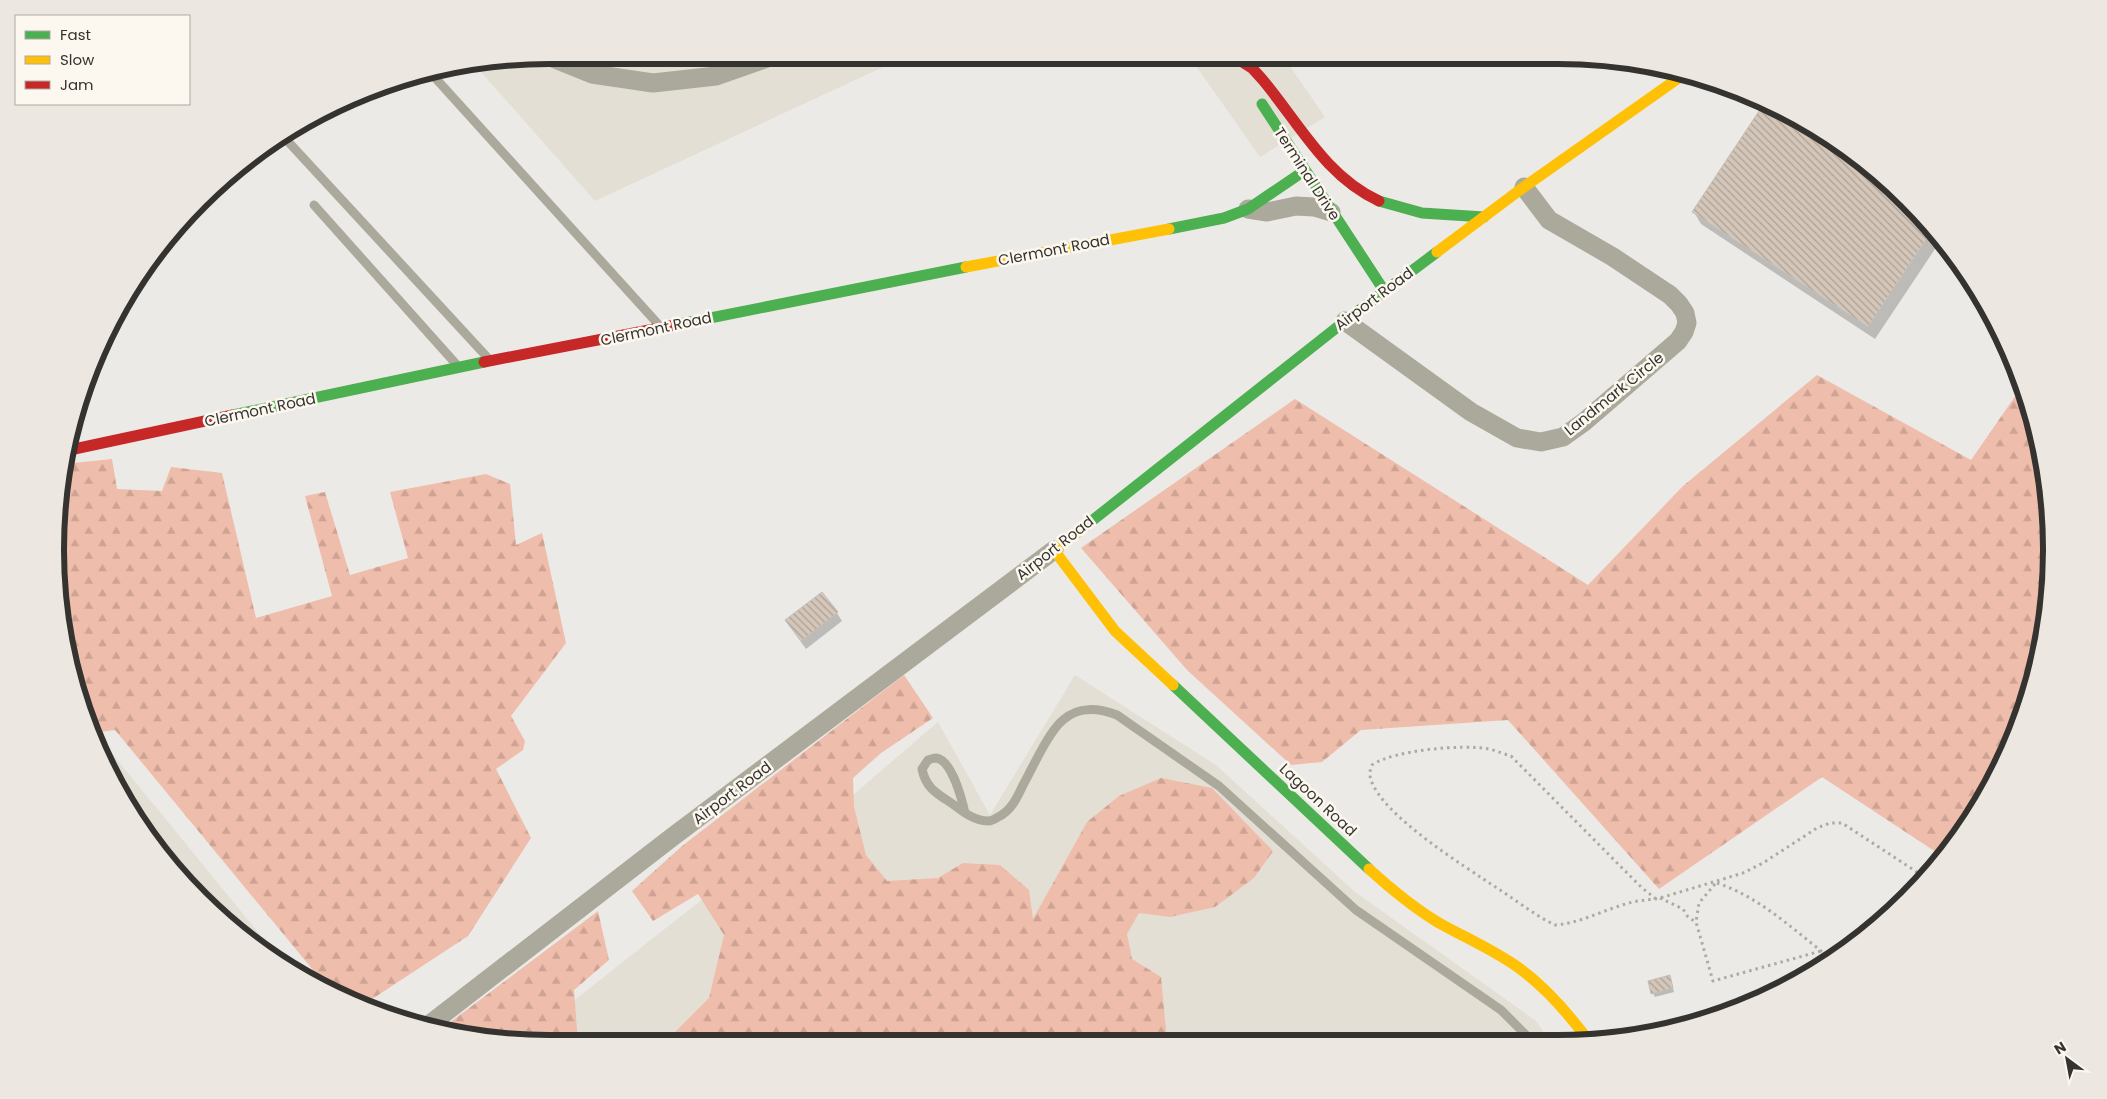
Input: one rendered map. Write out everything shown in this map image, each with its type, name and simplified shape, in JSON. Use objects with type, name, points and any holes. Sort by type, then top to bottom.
[{"type":"street","points":[[566,64],[592,74],[653,83],[716,76],[750,64]]},
{"type":"street","points":[[1237,64],[1246,80]]},
{"type":"street","points":[[1244,64],[1256,72],[1332,170],[1352,186],[1374,200],[1397,208],[1450,216],[1484,217]]},
{"type":"street","name":"Airport Road","points":[[434,1021],[663,844],[1054,550],[1345,321],[1524,187],[1677,79]]},
{"type":"street","name":"Terminal Drive","points":[[1257,97],[1385,292]]},
{"type":"street","name":"Clermont Road","points":[[74,449],[490,361],[851,289],[1224,218],[1248,209],[1304,171]]},
{"type":"street","name":"Landmark Circle","points":[[1345,321],[1471,412],[1517,438],[1541,442],[1563,437],[1584,422],[1678,341],[1686,328],[1685,313],[1670,295],[1613,257],[1548,220],[1524,187]]},
{"type":"street","name":"Clermont Road","points":[[1248,209],[1267,212],[1296,206],[1314,207],[1331,212]]},
{"type":"street","name":"Lagoon Road","points":[[1054,550],[1115,630],[1386,885],[1432,918],[1491,950],[1520,969],[1557,1000],[1583,1034]]},
{"type":"lane","points":[[436,77],[661,328]]},
{"type":"lane","points":[[288,141],[490,361]]},
{"type":"lane","points":[[314,205],[459,368]]},
{"type":"lane","points":[[965,813],[960,794],[946,763],[937,758],[928,760],[922,769],[924,781],[965,813],[978,820],[990,822],[1004,814],[1014,803],[1043,749],[1063,719],[1084,710],[1102,710],[1117,715],[1220,786],[1356,910],[1501,1010],[1526,1035]]},
{"type":"path","points":[[1656,899],[1640,887],[1511,756],[1487,749],[1438,750],[1390,756],[1372,765],[1369,773],[1371,781],[1379,795],[1399,817],[1437,848],[1555,925],[1567,924],[1633,902],[1656,899],[1660,898],[1743,873],[1763,863],[1817,828],[1830,823],[1842,824],[1850,828],[1919,874]]},
{"type":"path","points":[[1716,882],[1699,903],[1696,922],[1713,981],[1821,951]]},
{"type":"path","points":[[1716,882],[1734,888],[1757,902],[1825,954]]},
{"type":"path","points":[[1660,898],[1683,909],[1688,917],[1696,922]]},
{"type":"shaded area","points":[[550,64],[890,64],[595,201],[478,69]]},
{"type":"shaded area","points":[[1195,64],[1289,64],[1325,117],[1260,157]]},
{"type":"shaded area","points":[[1075,675],[1216,765],[1355,892],[1536,1021],[1546,1035],[531,1034],[756,857],[825,819],[938,722],[990,815]]},
{"type":"shaded area","points":[[105,745],[269,945],[229,915],[184,870],[164,845],[129,792]]},
{"type":"green space","points":[[1817,375],[1971,460],[2017,393],[2034,455],[2042,518],[2042,581],[2034,644],[2017,706],[1993,764],[1961,819],[1937,853],[1822,777],[1659,889],[1508,720],[1361,730],[1322,762],[1291,765],[1187,670],[1081,548],[1295,399],[1588,585],[1683,486]]},
{"type":"green space","points":[[112,459],[117,489],[162,491],[171,467],[222,473],[256,618],[332,596],[305,496],[325,492],[350,575],[408,558],[390,492],[486,474],[510,484],[516,545],[542,533],[566,643],[511,716],[525,741],[523,750],[496,769],[531,838],[468,936],[370,1000],[318,976],[115,730],[100,732],[80,675],[68,613],[64,550],[65,518],[72,463]]},
{"type":"green space","points":[[904,675],[933,718],[881,753],[853,778],[854,807],[866,855],[887,881],[938,878],[963,863],[1000,865],[1029,890],[1033,919],[1087,822],[1119,796],[1161,778],[1212,788],[1273,851],[1254,878],[1215,907],[1170,917],[1139,913],[1127,934],[1132,959],[1161,977],[1166,1035],[672,1035],[709,998],[724,935],[698,894],[653,921],[632,891],[682,846]]},
{"type":"green space","points":[[598,911],[609,960],[574,990],[577,1035],[518,1034],[448,1024]]},
{"type":"building","points":[[1760,109],[1800,129],[1853,164],[1878,184],[1928,236],[1868,327],[1692,212]]},
{"type":"building","points":[[822,592],[838,612],[801,641],[785,620]]},
{"type":"building","points":[[1670,975],[1673,988],[1651,994],[1648,981]]},
{"type":"traffic: fast","points":[[1262,104],[1385,292]]},
{"type":"traffic: fast","points":[[1169,229],[1224,218],[1248,209],[1304,171]]},
{"type":"traffic: fast","points":[[1379,201],[1422,213],[1484,217]]},
{"type":"traffic: fast","points":[[1079,531],[1345,321],[1437,252]]},
{"type":"traffic: fast","points":[[675,325],[966,267]]},
{"type":"traffic: fast","points":[[233,415],[484,362]]},
{"type":"traffic: fast","points":[[1173,685],[1369,869]]},
{"type":"traffic: slow","points":[[1437,252],[1524,187],[1677,79]]},
{"type":"traffic: slow","points":[[966,267],[1169,229]]},
{"type":"traffic: slow","points":[[1079,531],[1054,550],[1115,631],[1173,685]]},
{"type":"traffic: slow","points":[[1369,869],[1403,898],[1439,923],[1519,968],[1556,1001],[1584,1034]]},
{"type":"traffic: jam","points":[[1246,64],[1262,79],[1328,163],[1343,178],[1379,201]]},
{"type":"traffic: jam","points":[[484,362],[675,325]]},
{"type":"traffic: jam","points":[[74,449],[233,415]]}]
